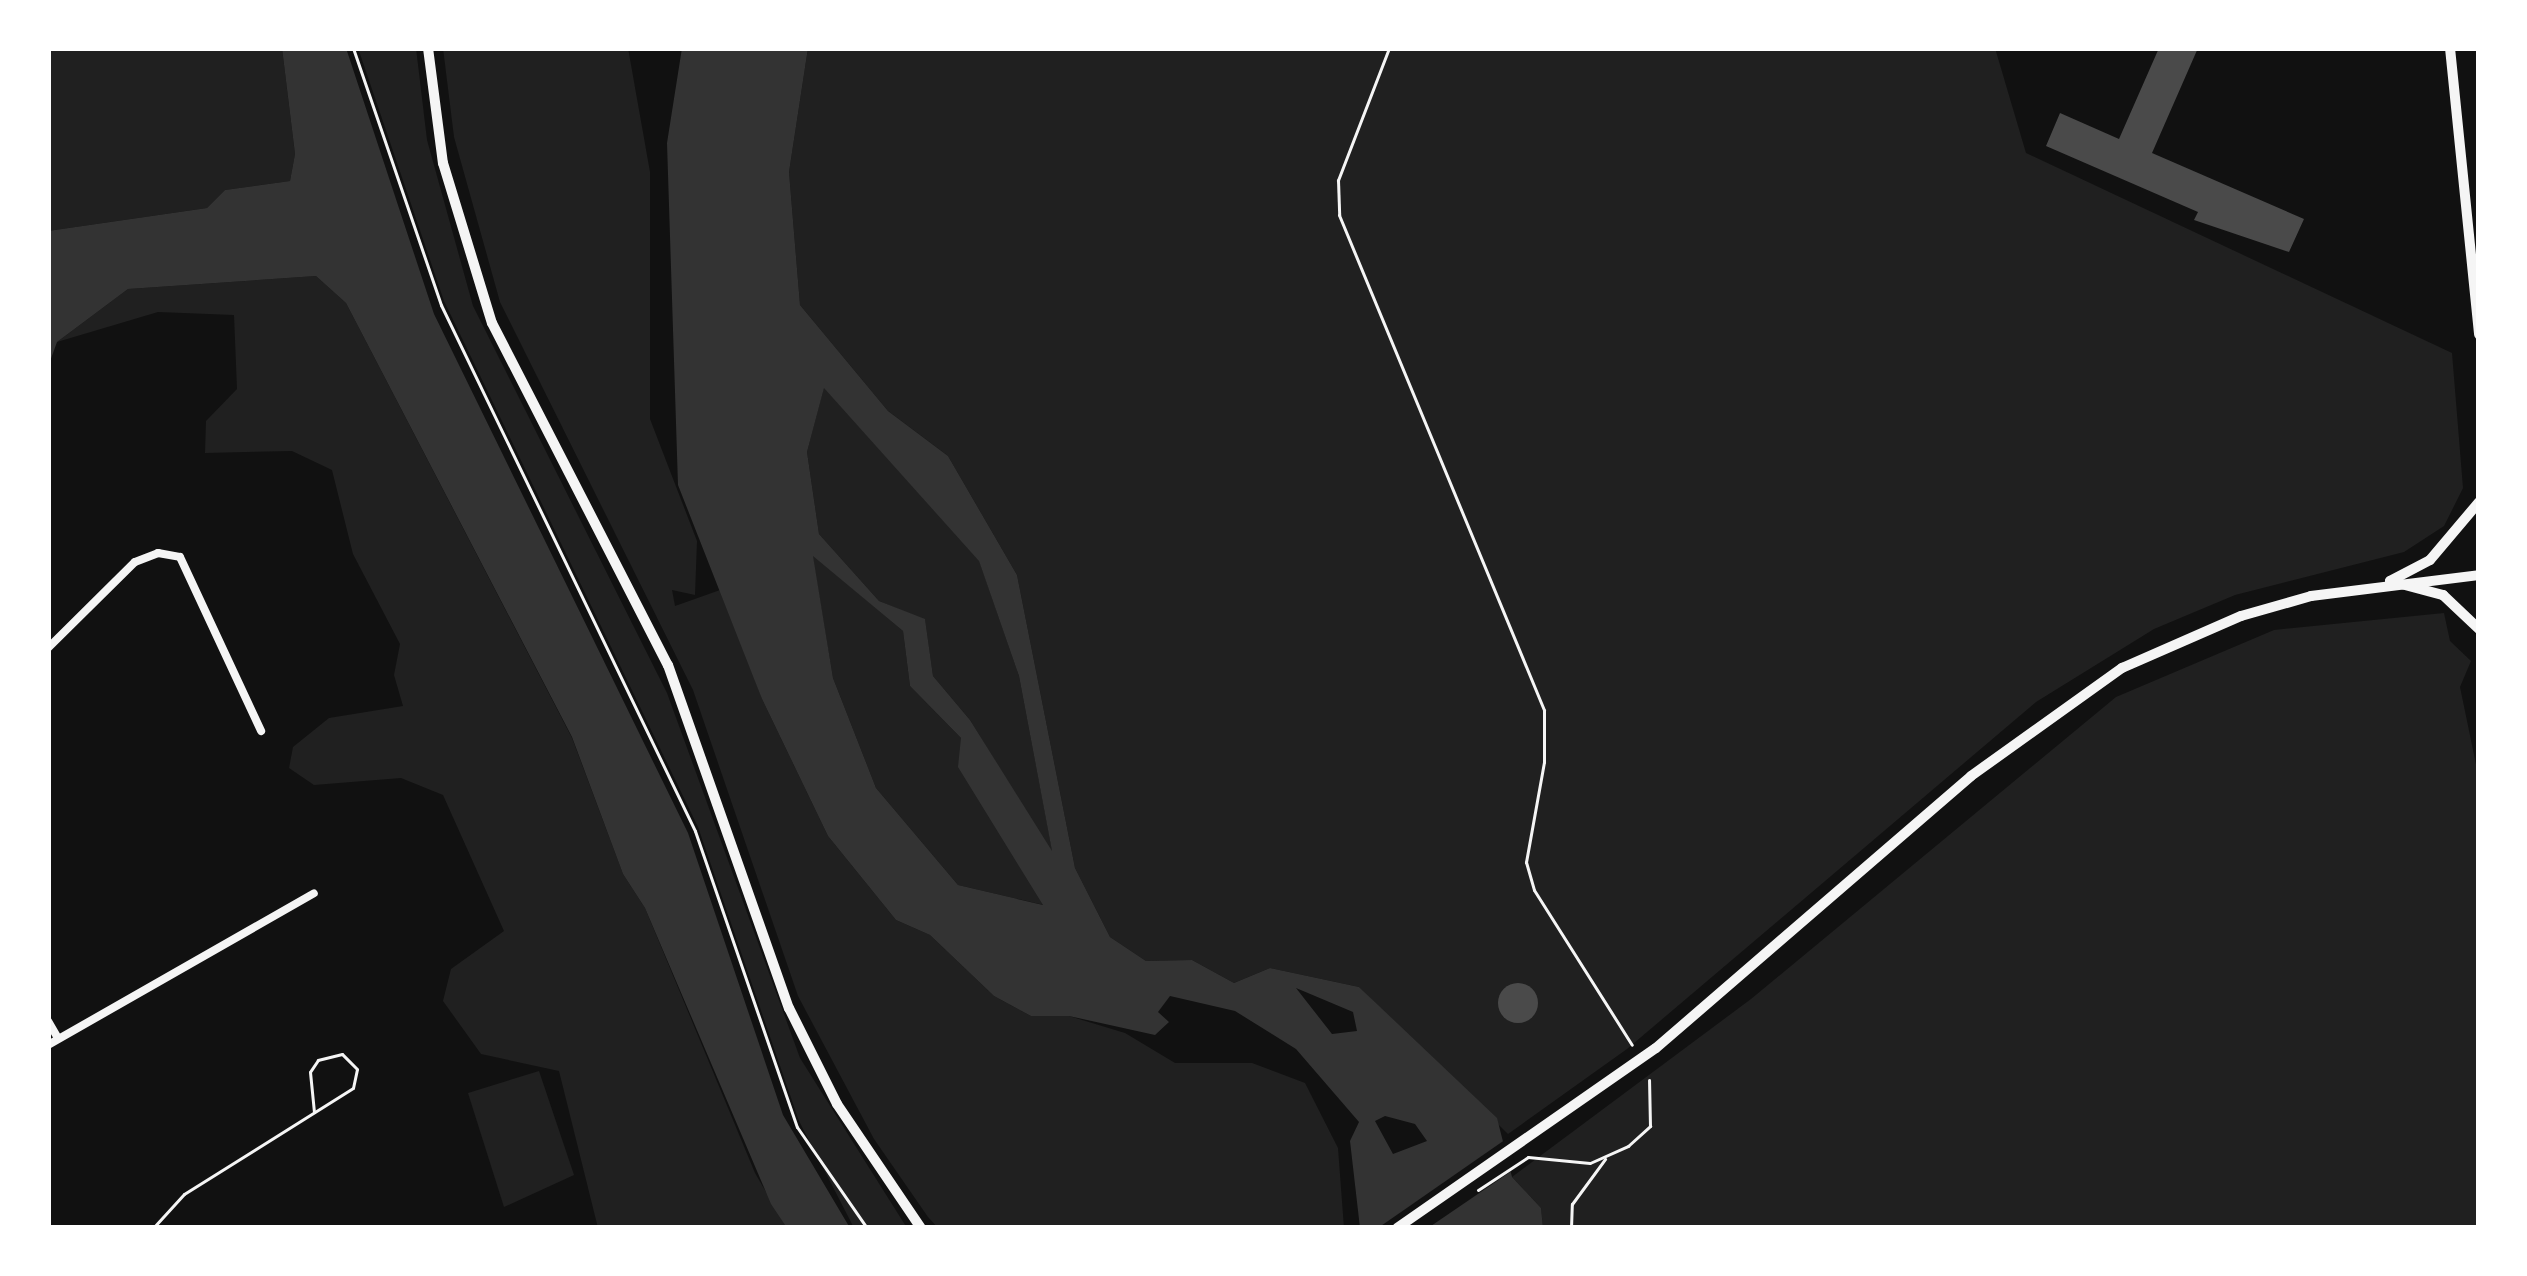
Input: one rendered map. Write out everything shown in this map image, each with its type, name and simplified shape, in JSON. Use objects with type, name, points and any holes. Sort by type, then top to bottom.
[{"type":"main road","points":[[428,48],[443,164],[492,323],[668,665],[789,1008],[837,1105],[921,1228]]},
{"type":"main road","points":[[2450,48],[2479,334]]},
{"type":"main road","points":[[2390,581],[2430,560],[2479,502]]},
{"type":"main road","points":[[1397,1228],[1739,982],[2045,716],[2179,640],[2311,596],[2390,581],[2479,575]]},
{"type":"main road","points":[[2390,581],[2443,596],[2479,629]]},
{"type":"street","points":[[48,648],[135,562],[158,553],[180,557],[261,731]]},
{"type":"street","points":[[48,1045],[314,893]]},
{"type":"street","points":[[48,1021],[58,1038]]},
{"type":"lane","points":[[153,1228],[184,1194],[314,1112],[359,1079],[342,1054],[319,1060],[310,1072],[314,1112]]},
{"type":"path","points":[[353,48],[441,305],[695,831],[796,1127],[867,1228]]},
{"type":"path","points":[[1389,48],[1338,180],[1339,215],[1544,710],[1544,762],[1526,862],[1531,882],[1632,1045]]},
{"type":"path","points":[[1571,1228],[1568,1214],[1606,1158],[1650,1126],[1649,1080]]},
{"type":"path","points":[[1528,1156],[1606,1158]]},
{"type":"shaded area","points":[[48,48],[282,48],[295,154],[290,181],[225,190],[207,208],[48,231]]},
{"type":"shaded area","points":[[282,48],[346,48],[434,314],[688,833],[783,1115],[850,1228],[787,1228],[771,1204],[645,908],[623,874],[572,737],[346,303],[316,276],[128,289],[57,342],[48,367],[48,231],[207,208],[225,190],[290,181],[295,154]]},
{"type":"shaded area","points":[[358,48],[416,48],[427,140],[473,306],[667,693],[800,1058],[907,1228],[854,1228],[799,1121],[698,827],[444,301]]},
{"type":"shaded area","points":[[443,48],[628,48],[650,172],[650,419],[697,541],[695,595],[672,590],[675,606],[723,589],[762,699],[828,836],[896,920],[930,935],[994,996],[1031,1016],[1069,1016],[1125,1033],[1175,1063],[1252,1063],[1305,1083],[1338,1148],[1344,1228],[938,1228],[928,1217],[874,1139],[798,996],[693,690],[500,302],[454,137]]},
{"type":"shaded area","points":[[682,48],[808,48],[789,172],[800,305],[888,411],[948,456],[1017,575],[1075,868],[1110,937],[1146,961],[1192,960],[1234,983],[1270,968],[1359,987],[1497,1118],[1512,1177],[1541,1208],[1543,1228],[1360,1228],[1350,1141],[1359,1122],[1296,1049],[1235,1011],[1170,996],[1158,1012],[1169,1022],[1155,1035],[1069,1016],[1031,1016],[994,996],[930,935],[896,920],[828,836],[762,699],[678,485],[667,143]],"holes":[[[824,388],[979,561],[1019,676],[1052,851],[970,720],[933,676],[925,619],[879,601],[819,534],[807,452]],[[813,556],[903,631],[910,686],[961,738],[958,767],[1043,905],[958,885],[876,788],[833,678]],[[1296,988],[1353,1012],[1357,1031],[1332,1034]],[[1385,1116],[1415,1124],[1427,1141],[1393,1154],[1375,1121]]]},
{"type":"shaded area","points":[[808,48],[1995,48],[2026,153],[2452,353],[2463,488],[2444,526],[2404,552],[2235,595],[2154,629],[2036,702],[1627,1049],[1508,1134],[1359,987],[1270,968],[1234,983],[1192,960],[1146,961],[1110,937],[1075,868],[1017,575],[948,456],[888,411],[800,305],[789,172]]},
{"type":"shaded area","points":[[316,276],[346,303],[572,738],[623,874],[645,908],[755,1173],[787,1228],[598,1228],[559,1071],[481,1054],[443,1001],[451,969],[504,931],[443,795],[401,778],[314,785],[289,768],[293,747],[329,718],[403,706],[394,675],[400,644],[353,554],[332,470],[292,451],[205,453],[206,421],[237,389],[234,315],[158,312],[57,342],[128,289]]},
{"type":"shaded area","points":[[824,387],[979,560],[1019,676],[1053,855],[970,720],[933,676],[925,620],[879,601],[819,534],[807,452]]},
{"type":"shaded area","points":[[812,554],[903,631],[910,686],[961,738],[1044,905],[958,885],[876,788],[833,678]]},
{"type":"shaded area","points":[[2444,613],[2450,641],[2471,661],[2460,687],[2479,779],[2479,1228],[1543,1228],[1541,1208],[1512,1177],[1751,999],[2116,697],[2274,630]]},
{"type":"shaded area","points":[[539,1071],[574,1175],[504,1207],[468,1093]]},
{"type":"pier","points":[[1509,1137],[1516,1168],[1428,1228],[1378,1228]]},
{"type":"building","points":[[2159,48],[2198,48],[2152,153],[2304,219],[2289,252],[2194,220],[2198,212],[2046,146],[2060,113],[2119,139]]},
{"type":"building","points":[[1518,983],[1532,989],[1538,1003],[1532,1017],[1518,1023],[1504,1017],[1498,1003],[1504,989]]}]
